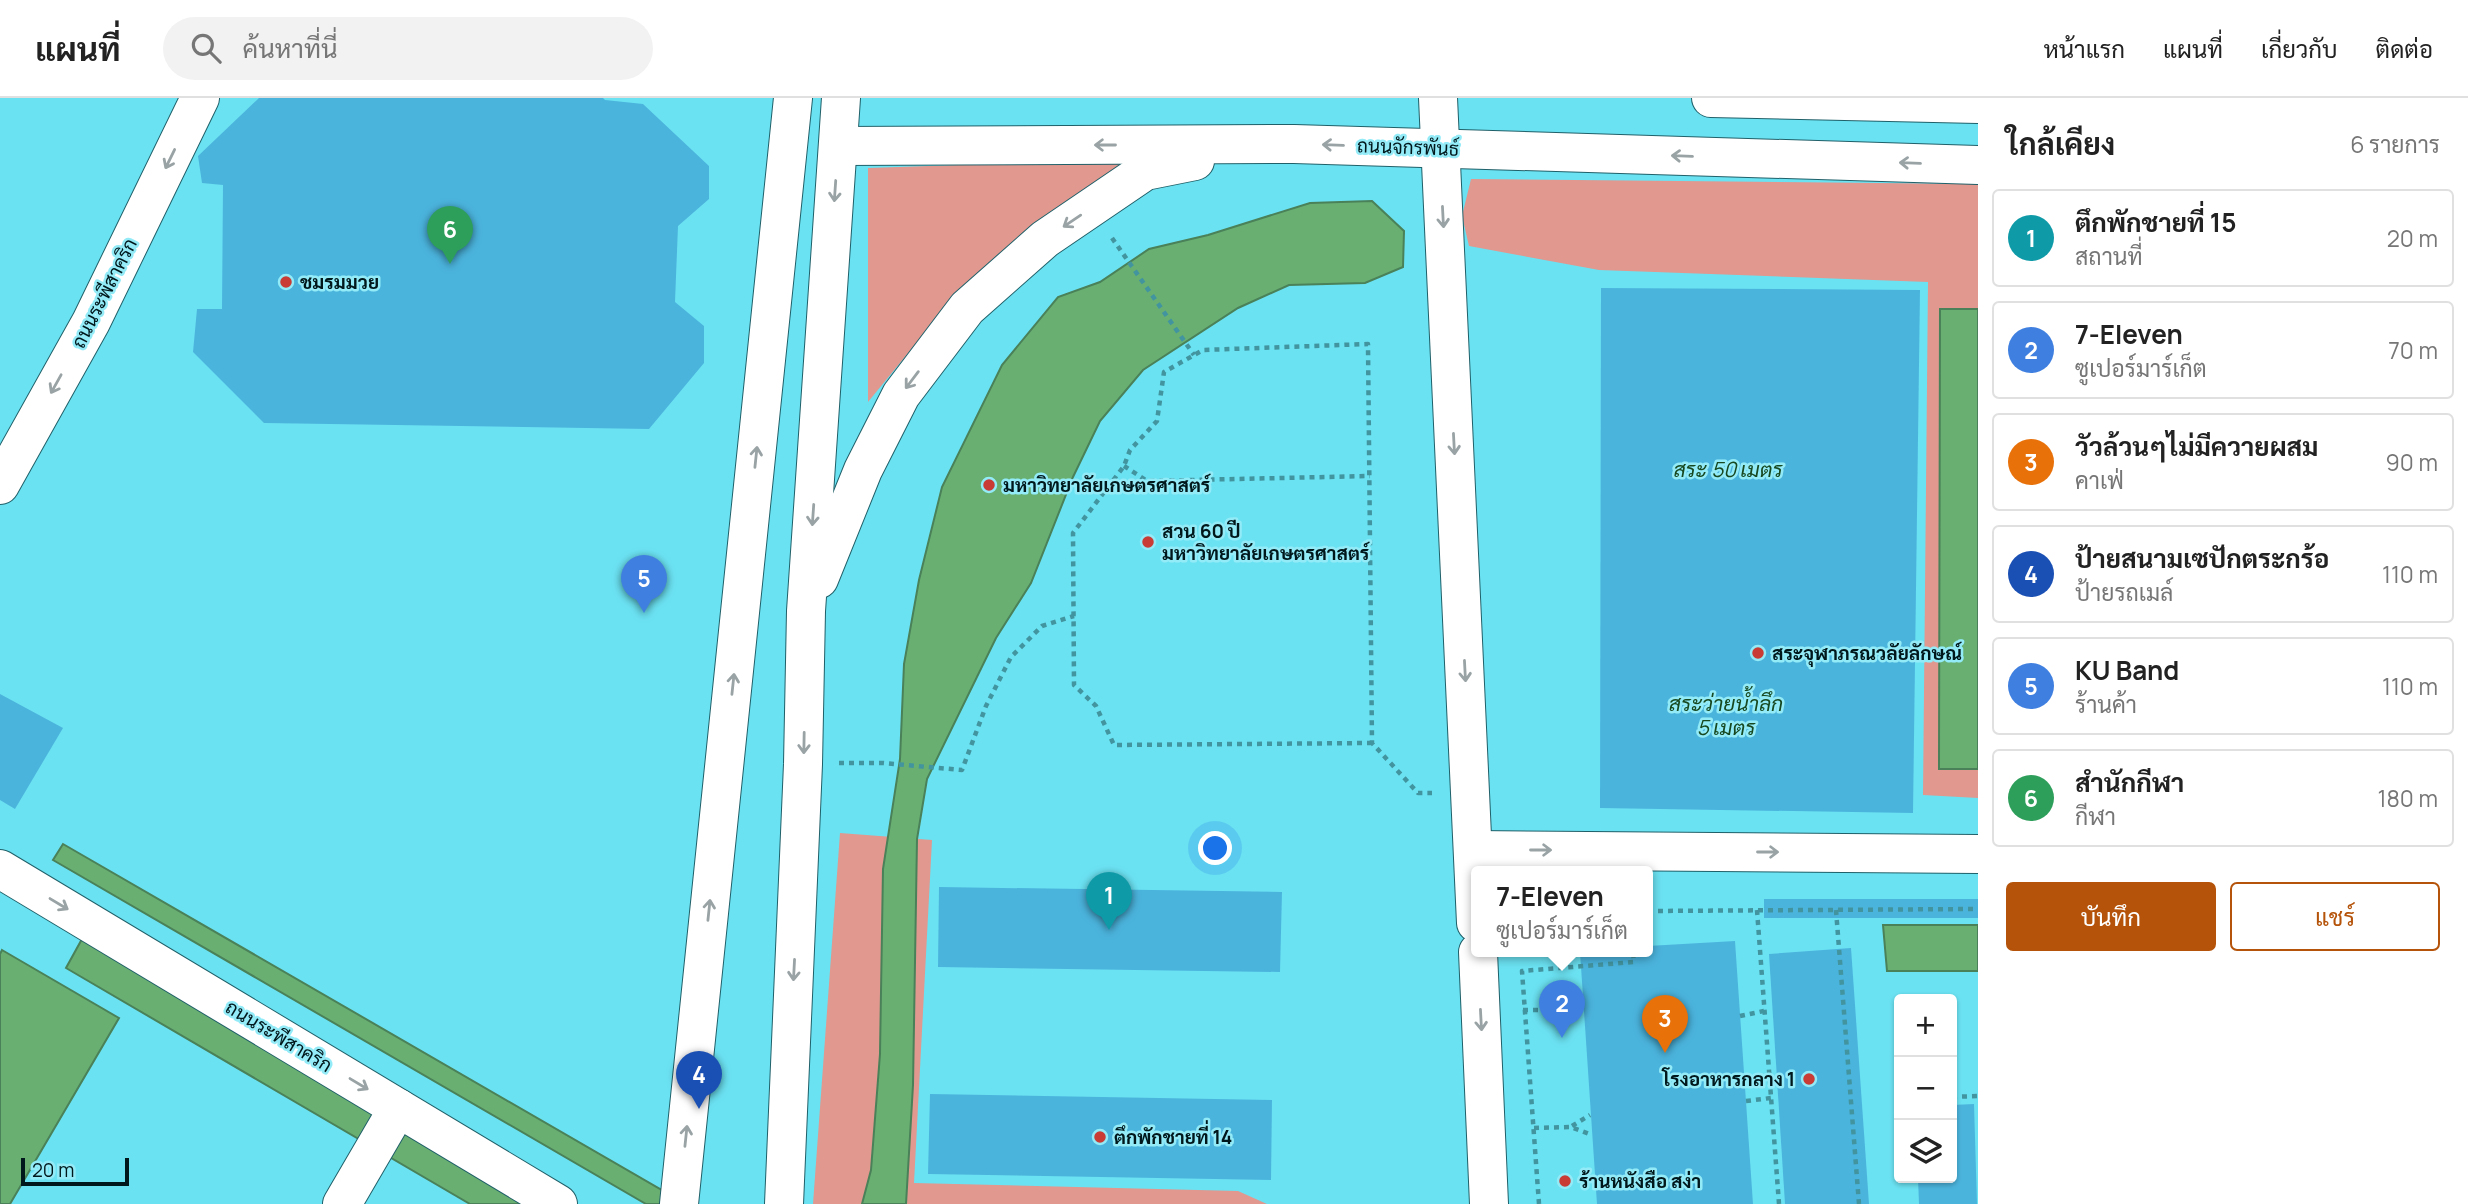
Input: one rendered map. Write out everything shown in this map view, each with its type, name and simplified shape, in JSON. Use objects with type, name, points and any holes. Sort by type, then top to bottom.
[{"type":"street","name":"ถนนระพีสาคริก","points":[[0,485],[92,322],[200,98]]},
{"type":"street","points":[[679,1204],[793,98]]},
{"type":"street","points":[[784,1204],[803,764],[806,611],[841,98]]},
{"type":"street","points":[[1438,98],[1474,866]]},
{"type":"street","points":[[1711,98],[1978,104]]},
{"type":"street","points":[[806,611],[863,471],[901,395],[967,308],[1045,239],[1145,171],[1294,144]]},
{"type":"street","name":"ถนนจักรพันธ์","points":[[839,146],[1294,144],[1978,165]]},
{"type":"street","points":[[1473,849],[1978,854]]},
{"type":"street","name":"ถนนระพีสาคริก","points":[[5,884],[395,1113],[558,1204]]},
{"type":"street","points":[[1478,957],[1489,1204]]},
{"type":"street","points":[[342,1204],[395,1113]]},
{"type":"path","points":[[1123,254],[1194,355]]},
{"type":"path","points":[[1373,743],[1114,745],[1096,706],[1074,685],[1073,533],[1124,466],[1130,450],[1157,421],[1164,372],[1203,350],[1368,344],[1373,743],[1418,793],[1470,796]]},
{"type":"path","points":[[1124,466],[1147,481],[1370,476]]},
{"type":"path","points":[[883,763],[962,770],[986,706],[1012,657],[1042,626],[1074,616]]},
{"type":"path","points":[[1653,911],[1978,909]]},
{"type":"path","points":[[1758,910],[1779,1204],[1773,1204]]},
{"type":"path","points":[[1836,910],[1858,1204]]},
{"type":"path","points":[[1539,1204],[1522,971],[1634,962],[1634,957]]},
{"type":"path","points":[[1525,1010],[1540,1010]]},
{"type":"path","points":[[1740,1016],[1765,1012]]},
{"type":"path","points":[[1957,1097],[1978,1096]]},
{"type":"path","points":[[1746,1101],[1771,1098]]},
{"type":"path","points":[[1571,1127],[1590,1115]]},
{"type":"path","points":[[1534,1128],[1571,1127],[1592,1135]]},
{"type":"shaded area","points":[[1132,159],[945,308],[868,402],[868,168]]},
{"type":"shaded area","points":[[1471,179],[1978,184],[1978,798],[1923,795],[1928,282],[1599,270],[1469,246],[1462,216]]},
{"type":"shaded area","points":[[1372,201],[1404,231],[1403,267],[1365,283],[1289,285],[1238,308],[1143,370],[1100,421],[1073,477],[1031,583],[996,638],[927,779],[917,839],[913,1085],[906,1204],[862,1204],[871,1170],[880,1054],[883,869],[900,759],[904,664],[919,580],[942,487],[1002,365],[1058,297],[1100,282],[1149,249],[1208,235],[1310,203]]},
{"type":"shaded area","points":[[1940,309],[1978,309],[1978,769],[1939,769]]},
{"type":"shaded area","points":[[840,833],[932,840],[914,1183],[1238,1191],[1267,1204],[813,1204]]},
{"type":"shaded area","points":[[63,844],[686,1204],[646,1204],[53,860]]},
{"type":"shaded area","points":[[1883,925],[1978,925],[1978,971],[1887,971]]},
{"type":"shaded area","points":[[82,939],[534,1204],[470,1204],[66,968]]},
{"type":"shaded area","points":[[2,950],[119,1018],[10,1204],[0,1204]]},
{"type":"building","points":[[259,98],[603,98],[643,104],[709,166],[709,199],[678,226],[675,302],[704,326],[704,363],[649,429],[264,423],[193,352],[197,309],[222,309],[223,185],[202,183],[198,156]]},
{"type":"building","name":"สระจุฬาภรณวลัยลักษณ์","points":[[1601,288],[1920,290],[1913,813],[1600,808]]},
{"type":"building","points":[[0,694],[63,728],[15,809],[0,800]]},
{"type":"building","points":[[939,887],[1282,892],[1280,972],[938,967]]},
{"type":"building","points":[[1764,899],[1978,899],[1978,918],[1764,918]]},
{"type":"building","points":[[1735,941],[1753,1204],[1597,1204],[1580,957],[1653,957],[1653,946]]},
{"type":"building","name":"โรงอาหารกลาง 1","points":[[1851,948],[1869,1204],[1785,1204],[1769,954]]},
{"type":"building","name":"ตึกพักชายที่ 14","points":[[930,1094],[1272,1100],[1271,1180],[928,1174]]},
{"type":"building","points":[[1974,1104],[1977,1204],[1919,1204],[1918,1183],[1957,1183],[1957,1105]]},
{"type":"place","name":"สำนักกีฬา","points":[[450,264]]},
{"type":"place","name":"ชมรมมวย","points":[[286,282]]},
{"type":"place","name":"มหาวิทยาลัยเกษตรศาสตร์","points":[[989,485]]},
{"type":"place","name":"สวน 60 ปี มหาวิทยาลัยเกษตรศาสตร์","points":[[1148,542]]},
{"type":"place","name":"KU Band","points":[[644,613]]},
{"type":"place","name":"สระจุฬาภรณวลัยลักษณ์","points":[[1758,653]]},
{"type":"place","name":"ตึกพักชายที่ 15","points":[[1109,930]]},
{"type":"place","name":"7-Eleven","points":[[1562,1038]]},
{"type":"place","name":"วัวล้วนๆไม่มีควายผสม","points":[[1665,1053]]},
{"type":"place","name":"โรงอาหารกลาง 1","points":[[1809,1079]]},
{"type":"place","name":"ป้ายสนามเซปักตระกร้อ","points":[[699,1109]]},
{"type":"place","name":"ตึกพักชายที่ 14","points":[[1100,1137]]},
{"type":"place","name":"ร้านหนังสือ สง่า","points":[[1565,1181]]},
{"type":"water label","name":"สระ 50 เมตร","points":[[1728,469]]},
{"type":"water label","name":"สระว่ายน้ำลึก 5 เมตร","points":[[1726,715]]}]
